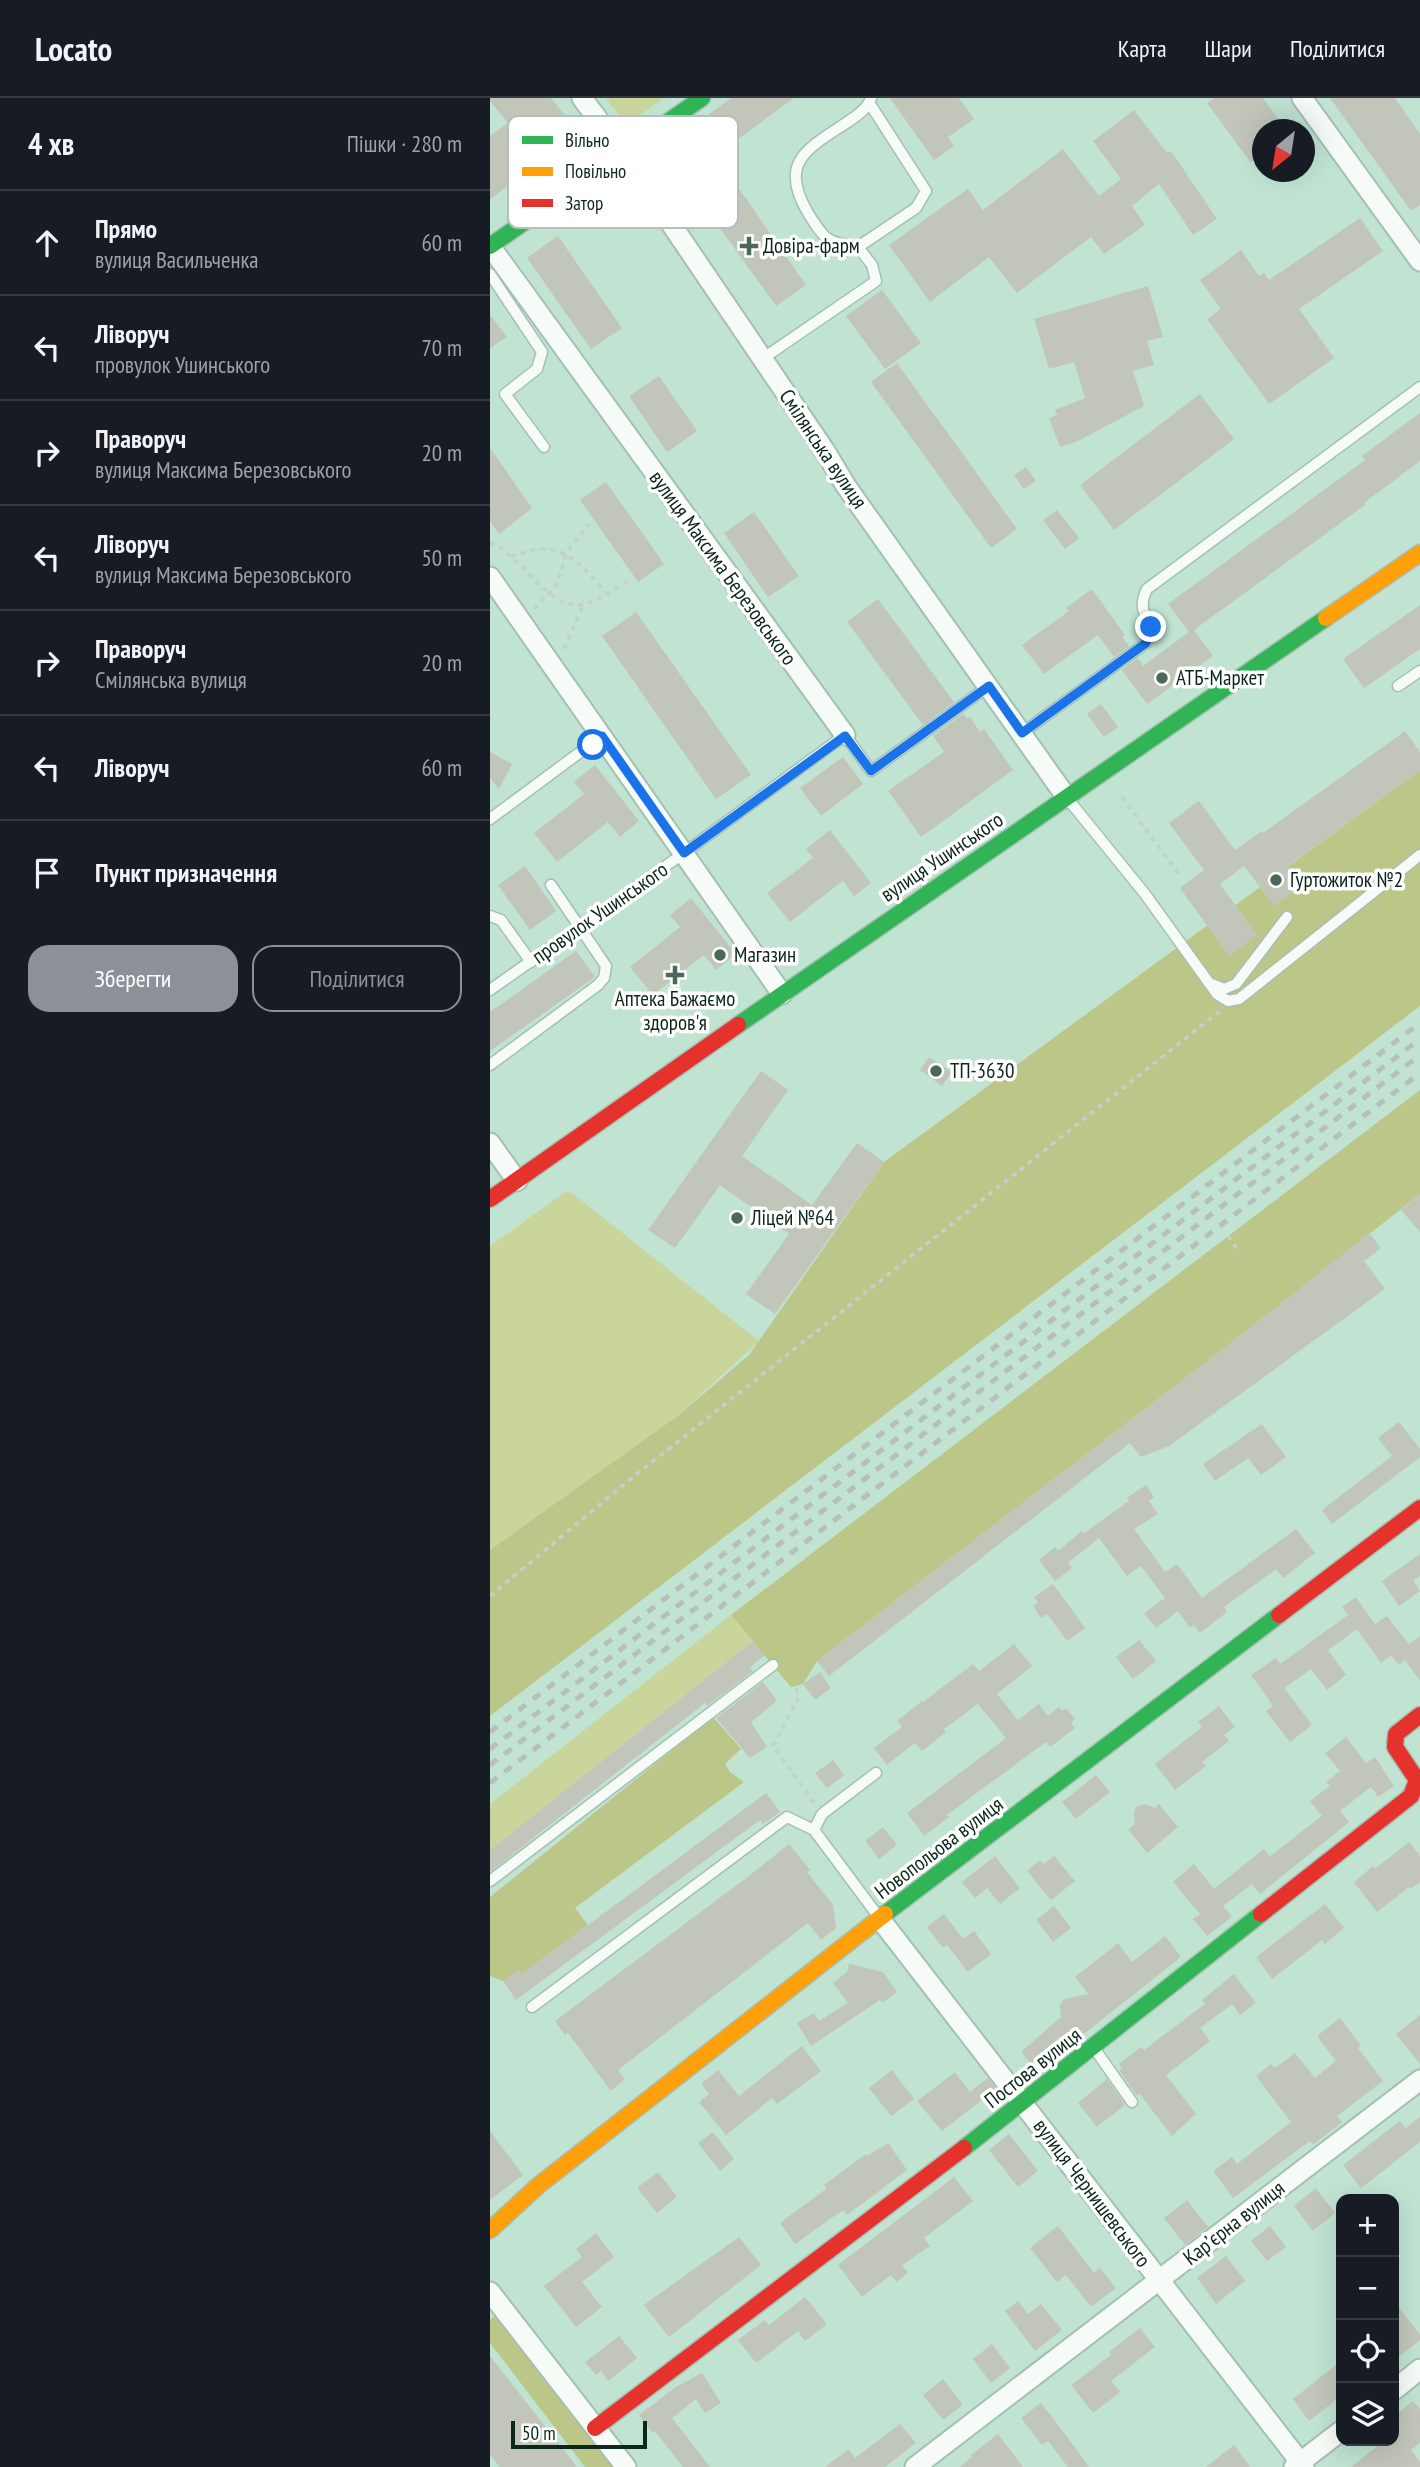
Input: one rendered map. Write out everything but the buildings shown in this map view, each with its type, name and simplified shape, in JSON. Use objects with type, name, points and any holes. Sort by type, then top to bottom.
[{"type":"street","name":"Смілянська вулиця","points":[[582,98],[595,116]]},
{"type":"street","points":[[676,116],[702,98]]},
{"type":"street","points":[[1302,98],[1420,261]]},
{"type":"street","points":[[490,246],[516,228]]},
{"type":"street","name":"Смілянська вулиця","points":[[674,228],[846,486],[1067,798]]},
{"type":"street","name":"вулиця Максима Березовського","points":[[490,246],[845,736]]},
{"type":"street","name":"вулиця Ушинського","points":[[490,1199],[1420,553]]},
{"type":"street","points":[[490,577],[782,994]]},
{"type":"street","points":[[490,1143],[516,1181]]},
{"type":"street","name":"Новопольова вулиця","points":[[490,2230],[539,2185],[880,1919],[1420,1508]]},
{"type":"street","name":"Постова вулиця","points":[[595,2428],[1023,2103],[1411,1796],[1417,1780],[1395,1747],[1396,1734],[1420,1715]]},
{"type":"street","name":"вулиця Чернишевського","points":[[880,1919],[1300,2465]]},
{"type":"street","name":"Карʼєрна вулиця","points":[[915,2467],[1420,2080]]},
{"type":"street","points":[[490,2292],[626,2467]]},
{"type":"street","points":[[1399,2386],[1420,2369]]},
{"type":"street","points":[[1300,2465],[1336,2435]]},
{"type":"lane","points":[[762,359],[876,281],[872,265],[858,247],[830,242],[816,226],[796,190],[795,177],[804,154],[870,101],[926,191],[916,208],[858,247]]},
{"type":"lane","points":[[490,274],[542,352],[537,369],[505,394],[544,447]]},
{"type":"lane","points":[[1022,733],[1146,643],[1151,627],[1141,602],[1147,589],[1420,387]]},
{"type":"lane","points":[[1398,686],[1420,671]]},
{"type":"lane","name":"вулиця Максима Березовського","points":[[845,736],[871,771],[989,686]]},
{"type":"lane","points":[[490,819],[602,736]]},
{"type":"lane","name":"провулок Ушинського","points":[[490,990],[845,736]]},
{"type":"lane","points":[[1067,798],[1145,894],[1217,994],[1228,1001],[1240,999],[1420,855]]},
{"type":"lane","points":[[490,1065],[604,978],[606,966],[551,885]]},
{"type":"lane","points":[[490,916],[501,920],[531,962]]},
{"type":"lane","points":[[1209,983],[1224,989],[1236,984],[1287,917]]},
{"type":"lane","points":[[490,1881],[773,1665]]},
{"type":"lane","points":[[814,1830],[822,1814],[876,1773]]},
{"type":"lane","points":[[532,2007],[787,1817],[814,1830],[880,1919]]},
{"type":"lane","points":[[1093,2048],[1132,2102]]},
{"type":"path","points":[[531,611],[557,585],[566,554],[589,524]]},
{"type":"path","points":[[490,543],[506,550],[550,593],[564,602],[583,605]]},
{"type":"path","points":[[512,556],[540,548],[566,554],[587,570],[605,593]]},
{"type":"path","points":[[561,654],[583,605],[629,580]]},
{"type":"path","points":[[1122,797],[1181,877]]},
{"type":"path","points":[[491,1593],[1225,1007],[1228,1001]]},
{"type":"path","points":[[1228,1236],[1237,1249]]},
{"type":"path","points":[[796,1688],[799,1697],[773,1746],[822,1814]]},
{"type":"green space","points":[[606,98],[664,98],[639,116],[619,116]]},
{"type":"green space","points":[[1420,770],[1420,1006],[490,1716],[490,1550],[679,1415],[749,1355],[884,1162]]},
{"type":"green space","points":[[1420,1090],[1420,1194],[1244,1333],[817,1661],[803,1684],[791,1687],[731,1615]]},
{"type":"green space","points":[[568,1190],[759,1341],[679,1415],[490,1550],[490,1246]]},
{"type":"green space","points":[[731,1615],[753,1641],[490,1850],[490,1804]]},
{"type":"green space","points":[[713,1717],[741,1749],[725,1764],[730,1772],[744,1782],[575,1908],[588,1925],[522,1974],[519,1970],[503,1981],[490,1976],[490,1897]]},
{"type":"green space","points":[[499,2312],[619,2467],[585,2467],[490,2343],[490,2320]]},
{"type":"railway","points":[[490,1732],[1420,1023]]},
{"type":"railway","points":[[490,1749],[1420,1039]]},
{"type":"railway","points":[[490,1765],[1420,1055]]},
{"type":"railway","points":[[490,1783],[1420,1073]]},
{"type":"traffic: fast","points":[[676,116],[702,98]]},
{"type":"traffic: fast","points":[[490,246],[516,228]]},
{"type":"traffic: fast","points":[[738,1025],[1326,618]]},
{"type":"traffic: fast","points":[[885,1914],[1279,1615]]},
{"type":"traffic: fast","points":[[964,2148],[1261,1914]]},
{"type":"traffic: slow","points":[[1326,618],[1420,553]]},
{"type":"traffic: slow","points":[[490,2230],[539,2185],[885,1914]]},
{"type":"traffic: jam","points":[[490,1199],[738,1025]]},
{"type":"traffic: jam","points":[[1279,1615],[1420,1508]]},
{"type":"traffic: jam","points":[[1261,1914],[1411,1796],[1417,1780],[1395,1747],[1396,1734],[1420,1715]]},
{"type":"traffic: jam","points":[[595,2428],[964,2148]]},
{"type":"place","name":"Довіра-фарм","points":[[749,246]]},
{"type":"place","name":"АТБ-Маркет","points":[[1162,678]]},
{"type":"place","name":"Гуртожиток №2","points":[[1276,880]]},
{"type":"place","name":"Магазин","points":[[720,955]]},
{"type":"place","name":"Аптека Бажаємо здоров'я","points":[[675,975]]},
{"type":"place","name":"ТП-3630","points":[[936,1071]]},
{"type":"place","name":"Ліцей №64","points":[[737,1218]]},
{"type":"route","points":[[593,745],[602,736],[684,853],[845,736],[871,771],[989,686],[1022,733],[1146,643],[1151,627]]}]
